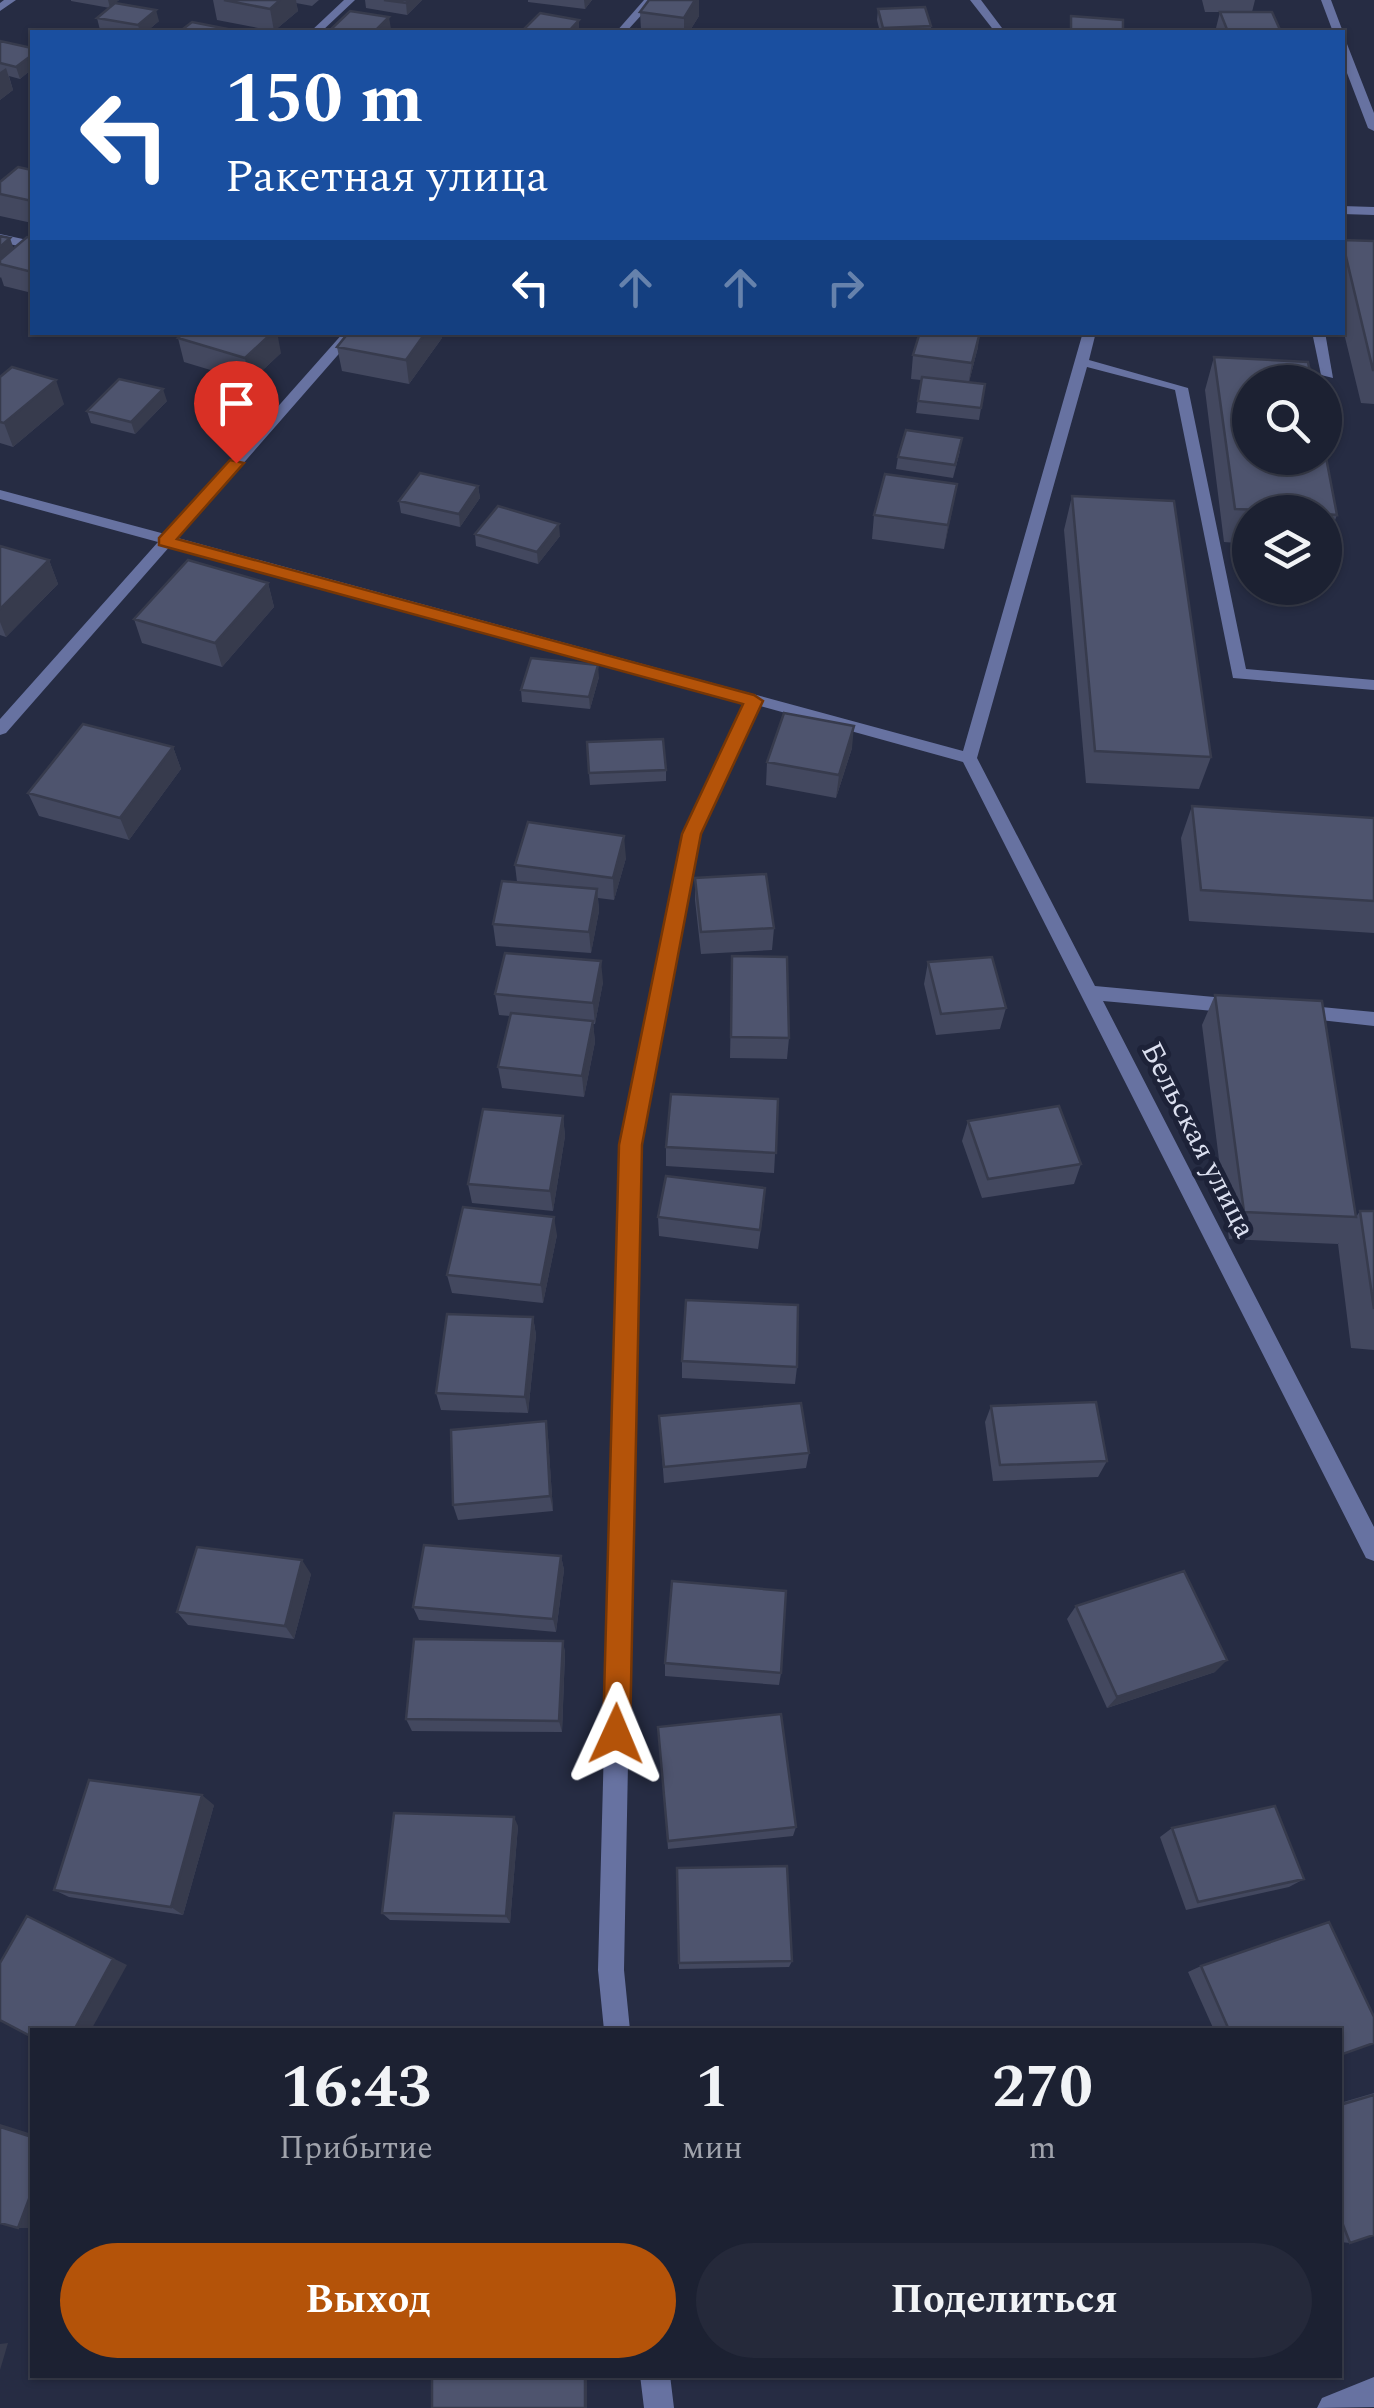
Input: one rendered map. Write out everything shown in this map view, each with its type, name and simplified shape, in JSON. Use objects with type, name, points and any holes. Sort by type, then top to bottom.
[{"type":"street","points":[[0,8],[11,0]]},
{"type":"street","points":[[317,30],[350,0]]},
{"type":"street","points":[[623,30],[650,0]]},
{"type":"street","points":[[976,0],[998,30]]},
{"type":"street","points":[[1326,0],[1337,30]]},
{"type":"street","points":[[1345,52],[1374,128]]},
{"type":"street","points":[[1345,210],[1374,211]]},
{"type":"street","points":[[0,238],[30,245]]},
{"type":"street","points":[[0,729],[349,335]]},
{"type":"street","points":[[0,494],[969,758],[1089,335]]},
{"type":"street","points":[[1319,335],[1326,365]]},
{"type":"street","points":[[1082,362],[1181,388],[1239,674],[1374,684]]},
{"type":"street","points":[[618,2028],[611,1970],[630,1145],[692,834],[754,701]]},
{"type":"street","name":"Бельская улица","points":[[969,758],[1374,1550]]},
{"type":"street","points":[[1089,993],[1374,1019]]},
{"type":"street","points":[[655,2378],[658,2408]]},
{"type":"street","points":[[1332,2408],[1374,2392]]},
{"type":"building","points":[[224,0],[280,0],[270,9]]},
{"type":"building","points":[[649,0],[695,0],[684,18],[640,12]]},
{"type":"building","points":[[115,3],[156,10],[138,25],[97,18]]},
{"type":"building","points":[[925,7],[931,26],[883,28],[878,9]]},
{"type":"building","points":[[350,11],[389,17],[376,30],[330,30]]},
{"type":"building","points":[[1220,12],[1272,12],[1280,30],[1227,30]]},
{"type":"building","points":[[540,13],[579,20],[570,30],[523,30]]},
{"type":"building","points":[[1071,16],[1123,20],[1123,30],[1071,30]]},
{"type":"building","points":[[192,22],[233,30],[182,30]]},
{"type":"building","points":[[0,41],[30,48],[30,56],[16,67],[0,63]]},
{"type":"building","points":[[18,167],[30,170],[30,201],[0,194],[0,182]]},
{"type":"building","points":[[30,238],[30,272],[0,264],[0,260]]},
{"type":"building","points":[[1345,240],[1374,241],[1373,370],[1345,253]]},
{"type":"building","points":[[182,335],[270,335],[245,358],[178,338]]},
{"type":"building","points":[[347,335],[424,335],[406,360],[337,347]]},
{"type":"building","points":[[919,335],[979,335],[972,363],[913,355]]},
{"type":"building","points":[[1214,357],[1308,362],[1309,365],[1232,365],[1232,475],[1329,475],[1333,495],[1233,495]]},
{"type":"building","points":[[12,367],[56,380],[4,423],[0,422],[0,377]]},
{"type":"building","points":[[922,377],[985,384],[981,408],[918,401]]},
{"type":"building","points":[[119,379],[163,389],[131,422],[87,411]]},
{"type":"building","points":[[906,430],[962,438],[955,465],[898,457]]},
{"type":"building","points":[[420,473],[478,486],[459,514],[399,501]]},
{"type":"building","points":[[885,474],[957,484],[948,525],[874,515]]},
{"type":"building","points":[[1072,496],[1174,501],[1211,757],[1095,751]]},
{"type":"building","points":[[498,506],[559,524],[537,552],[475,534]]},
{"type":"building","points":[[0,546],[49,560],[0,609]]},
{"type":"building","points":[[188,560],[268,583],[215,643],[134,619]]},
{"type":"building","points":[[531,658],[598,665],[589,697],[521,690]]},
{"type":"building","points":[[784,713],[854,726],[839,775],[767,762]]},
{"type":"building","points":[[83,724],[173,747],[120,818],[28,793]]},
{"type":"building","points":[[663,739],[666,770],[589,773],[587,742]]},
{"type":"building","points":[[1192,806],[1374,818],[1374,901],[1201,890]]},
{"type":"building","points":[[528,822],[624,836],[613,878],[515,865]]},
{"type":"building","points":[[766,874],[774,928],[701,932],[695,878]]},
{"type":"building","points":[[502,881],[597,889],[589,932],[493,924]]},
{"type":"building","points":[[505,953],[601,961],[593,1003],[495,994]]},
{"type":"building","points":[[732,956],[787,957],[789,1038],[731,1037]]},
{"type":"building","points":[[992,957],[1006,1008],[941,1014],[928,962]]},
{"type":"building","points":[[1215,995],[1322,1001],[1356,1217],[1244,1212]]},
{"type":"building","points":[[511,1013],[593,1021],[582,1076],[498,1067]]},
{"type":"building","points":[[671,1094],[778,1099],[776,1153],[666,1147]]},
{"type":"building","points":[[1059,1106],[1081,1164],[988,1179],[968,1121]]},
{"type":"building","points":[[483,1109],[563,1116],[550,1191],[468,1184]]},
{"type":"building","points":[[666,1176],[765,1188],[760,1230],[658,1217]]},
{"type":"building","points":[[463,1207],[554,1217],[541,1285],[447,1275]]},
{"type":"building","points":[[1360,1211],[1374,1211],[1374,1309]]},
{"type":"building","points":[[686,1300],[798,1305],[797,1367],[682,1361]]},
{"type":"building","points":[[447,1314],[533,1317],[525,1397],[436,1393]]},
{"type":"building","points":[[1096,1402],[1107,1461],[1000,1465],[991,1406]]},
{"type":"building","points":[[801,1403],[809,1453],[664,1467],[659,1416]]},
{"type":"building","points":[[546,1421],[550,1496],[453,1505],[451,1430]]},
{"type":"building","points":[[424,1545],[561,1556],[553,1619],[413,1607]]},
{"type":"building","points":[[197,1547],[302,1560],[285,1626],[177,1612]]},
{"type":"building","points":[[1184,1571],[1227,1660],[1117,1697],[1076,1606]]},
{"type":"building","points":[[672,1581],[786,1591],[781,1673],[665,1663]]},
{"type":"building","points":[[414,1639],[563,1641],[559,1721],[406,1719]]},
{"type":"building","points":[[781,1714],[796,1827],[668,1841],[658,1727]]},
{"type":"building","points":[[89,1780],[202,1795],[171,1907],[54,1890]]},
{"type":"building","points":[[1275,1806],[1304,1879],[1198,1902],[1172,1828]]},
{"type":"building","points":[[394,1813],[514,1817],[506,1916],[382,1913]]},
{"type":"building","points":[[787,1866],[792,1961],[679,1963],[677,1868]]},
{"type":"building","points":[[27,1916],[113,1959],[75,2028],[30,2028],[30,2036],[0,2020],[0,1963]]},
{"type":"building","points":[[1329,1922],[1374,2017],[1374,2043],[1342,2054],[1342,2028],[1228,2028],[1201,1966]]},
{"type":"building","points":[[1374,2095],[1374,2235],[1350,2243],[1342,2222],[1342,2104]]},
{"type":"building","points":[[0,2127],[30,2136],[30,2196],[18,2228],[0,2223]]},
{"type":"building","points":[[432,2378],[585,2378],[585,2408],[432,2408]]},
{"type":"route","points":[[236,463],[165,541],[754,701],[692,834],[630,1145],[616,1734]]}]
